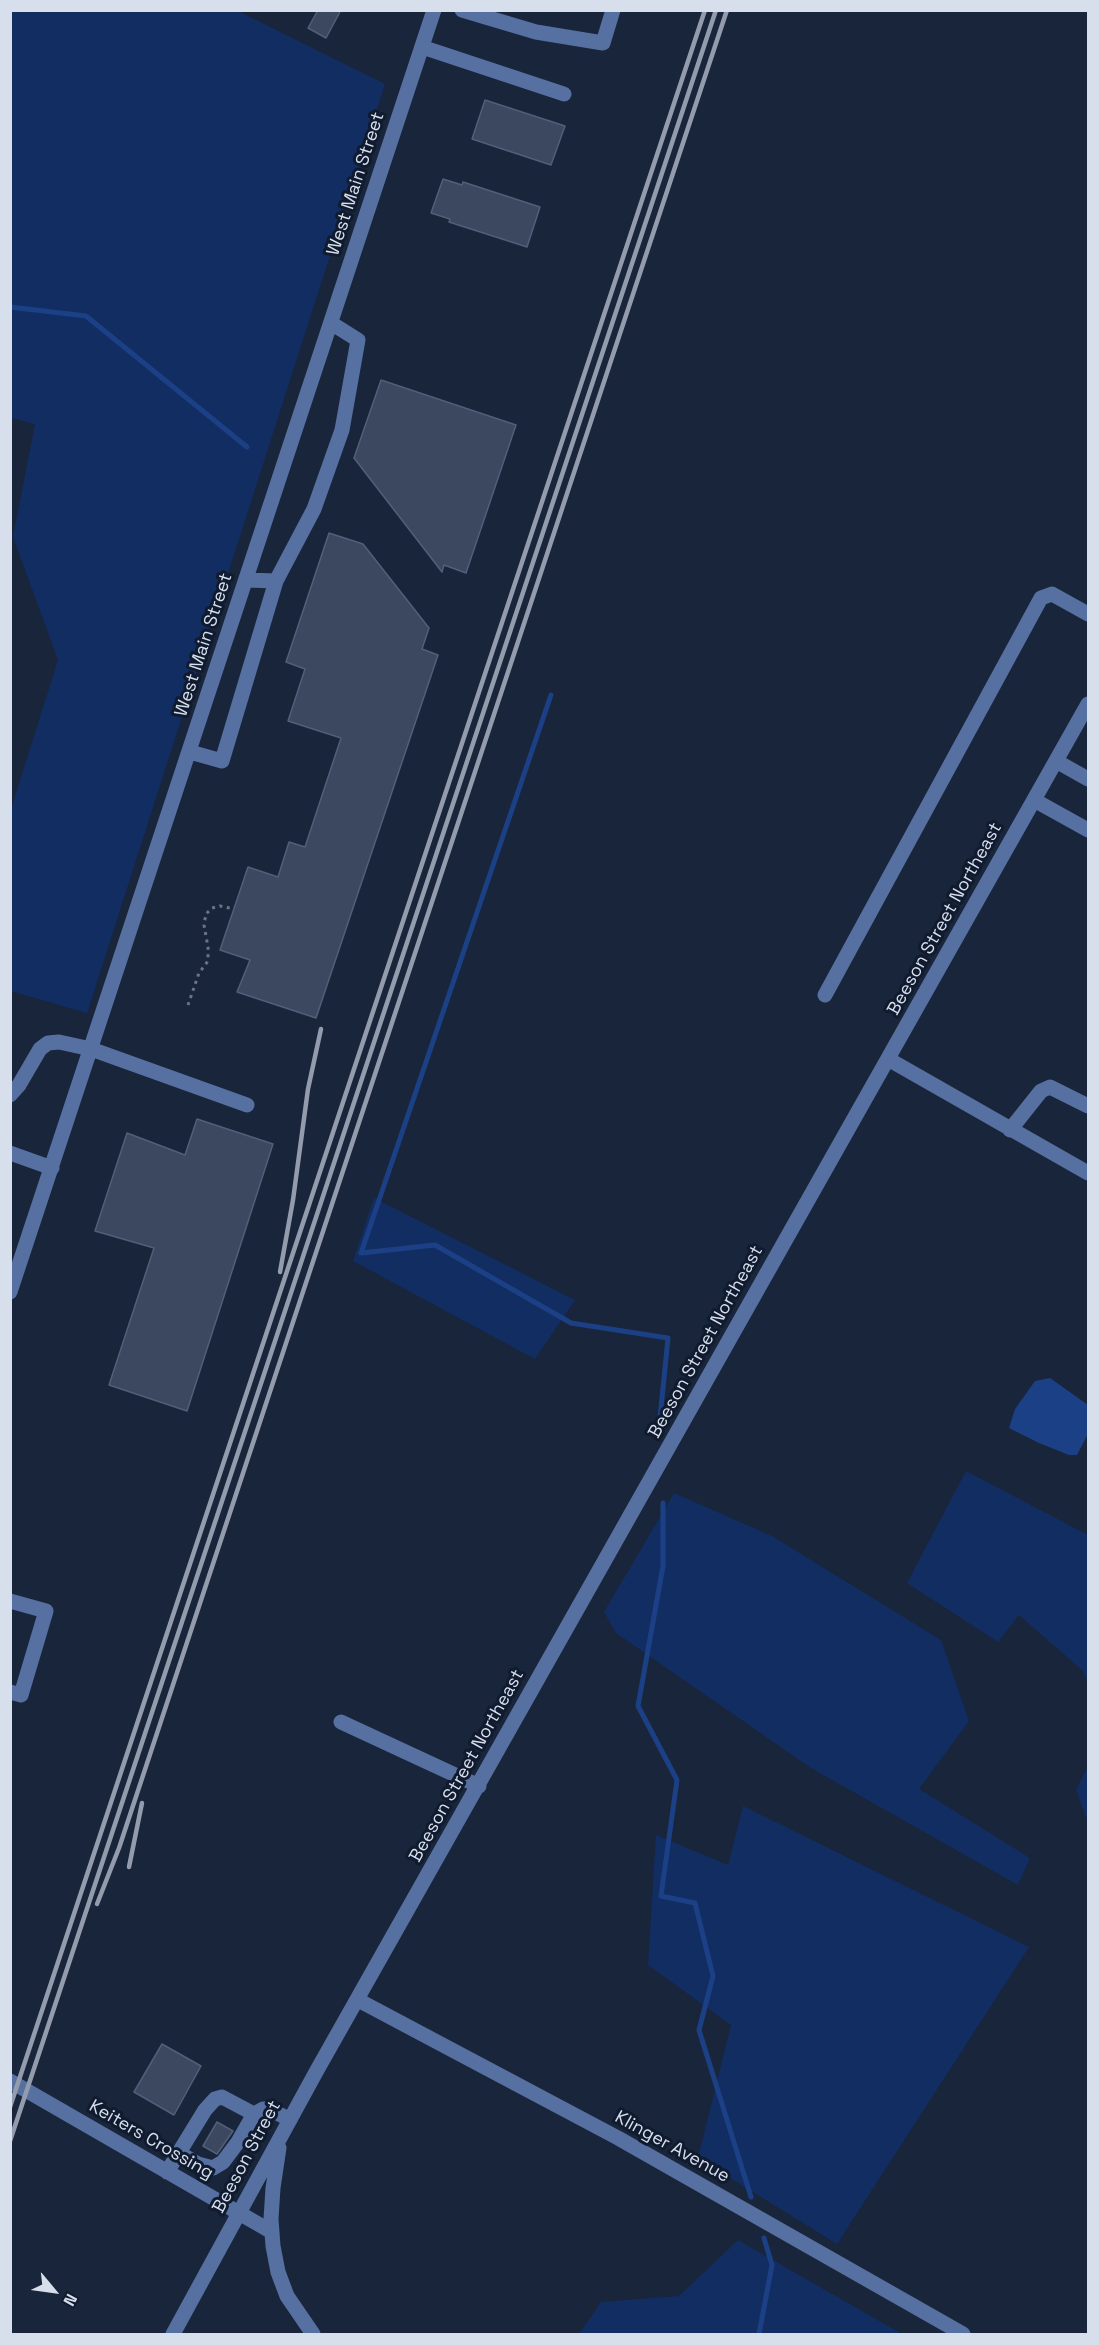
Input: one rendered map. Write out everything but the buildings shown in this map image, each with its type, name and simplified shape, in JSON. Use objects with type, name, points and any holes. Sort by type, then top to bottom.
[{"type":"street","name":"West Main Street","points":[[10,1292],[434,10]]},
{"type":"street","points":[[462,10],[483,13],[536,32],[603,43],[613,10]]},
{"type":"street","points":[[422,47],[564,94]]},
{"type":"street","points":[[189,752],[222,761],[276,581],[314,508],[342,430],[358,340],[331,323]]},
{"type":"street","points":[[247,580],[276,581]]},
{"type":"street","points":[[825,995],[1041,598],[1052,594],[1089,614]]},
{"type":"street","name":"Beeson Street Northeast","points":[[358,2000],[1089,704]]},
{"type":"street","points":[[1056,761],[1089,779]]},
{"type":"street","points":[[1034,800],[1089,830]]},
{"type":"street","points":[[10,1095],[20,1085],[40,1049],[48,1043],[59,1042],[91,1049],[247,1105]]},
{"type":"street","points":[[888,1059],[1089,1173]]},
{"type":"street","points":[[1010,1130],[1041,1091],[1050,1087],[1089,1106]]},
{"type":"street","points":[[10,1153],[52,1168]]},
{"type":"street","points":[[10,1601],[46,1611],[21,1695],[10,1692]]},
{"type":"street","points":[[341,1722],[478,1786]]},
{"type":"street","name":"Beeson Street","points":[[173,2334],[358,2000]]},
{"type":"street","name":"Klinger Avenue","points":[[358,2000],[618,2138],[963,2334]]},
{"type":"street","name":"Keiters Crossing","points":[[10,2080],[272,2232]]},
{"type":"street","points":[[167,2172],[205,2110],[215,2099],[222,2097],[254,2114]]},
{"type":"street","points":[[179,2153],[198,2164],[213,2168],[223,2162],[254,2114],[263,2109],[270,2109],[286,2127],[273,2188],[272,2232],[278,2272],[287,2296],[313,2334]]},
{"type":"path","points":[[188,1005],[199,973],[208,961],[204,925],[206,914],[212,908],[220,906],[234,909]]},
{"type":"shaded area","points":[[10,11],[238,11],[385,84],[87,1013],[11,991],[11,809],[58,660],[13,537],[35,424],[11,418]]},
{"type":"shaded area","points":[[374,1198],[575,1300],[535,1359],[353,1261]]},
{"type":"shaded area","points":[[1050,1378],[1088,1405],[1088,1434],[1077,1455],[1069,1455],[1009,1428],[1015,1409],[1035,1381]]},
{"type":"shaded area","points":[[966,1471],[1088,1535],[1088,1683],[1083,1671],[1019,1615],[998,1642],[907,1583]]},
{"type":"shaded area","points":[[674,1493],[772,1536],[941,1640],[969,1721],[919,1789],[1030,1858],[1018,1885],[811,1768],[616,1633],[604,1612]]},
{"type":"shaded area","points":[[1088,1767],[1088,1822],[1076,1790]]},
{"type":"shaded area","points":[[743,1806],[1029,1947],[837,2244],[698,2158],[731,2025],[648,1965],[656,1835],[728,1865]]},
{"type":"shaded area","points":[[738,2240],[902,2334],[579,2334],[601,2302],[679,2296]]},
{"type":"waterway","points":[[10,307],[86,316],[247,447]]},
{"type":"waterway","points":[[551,695],[361,1253],[435,1245],[571,1323],[668,1338],[660,1418]]},
{"type":"waterway","points":[[663,1503],[663,1566],[638,1706],[677,1780],[661,1896],[695,1903],[713,1976],[699,2030],[751,2197]]},
{"type":"waterway","points":[[759,2334],[772,2265],[764,2238]]},
{"type":"railway","points":[[10,2107],[705,10]]},
{"type":"railway","points":[[10,2141],[716,10]]},
{"type":"railway","points":[[97,1904],[119,1848],[727,10]]},
{"type":"railway","points":[[280,1272],[293,1200],[308,1089],[321,1029]]},
{"type":"railway","points":[[129,1867],[142,1803]]}]
